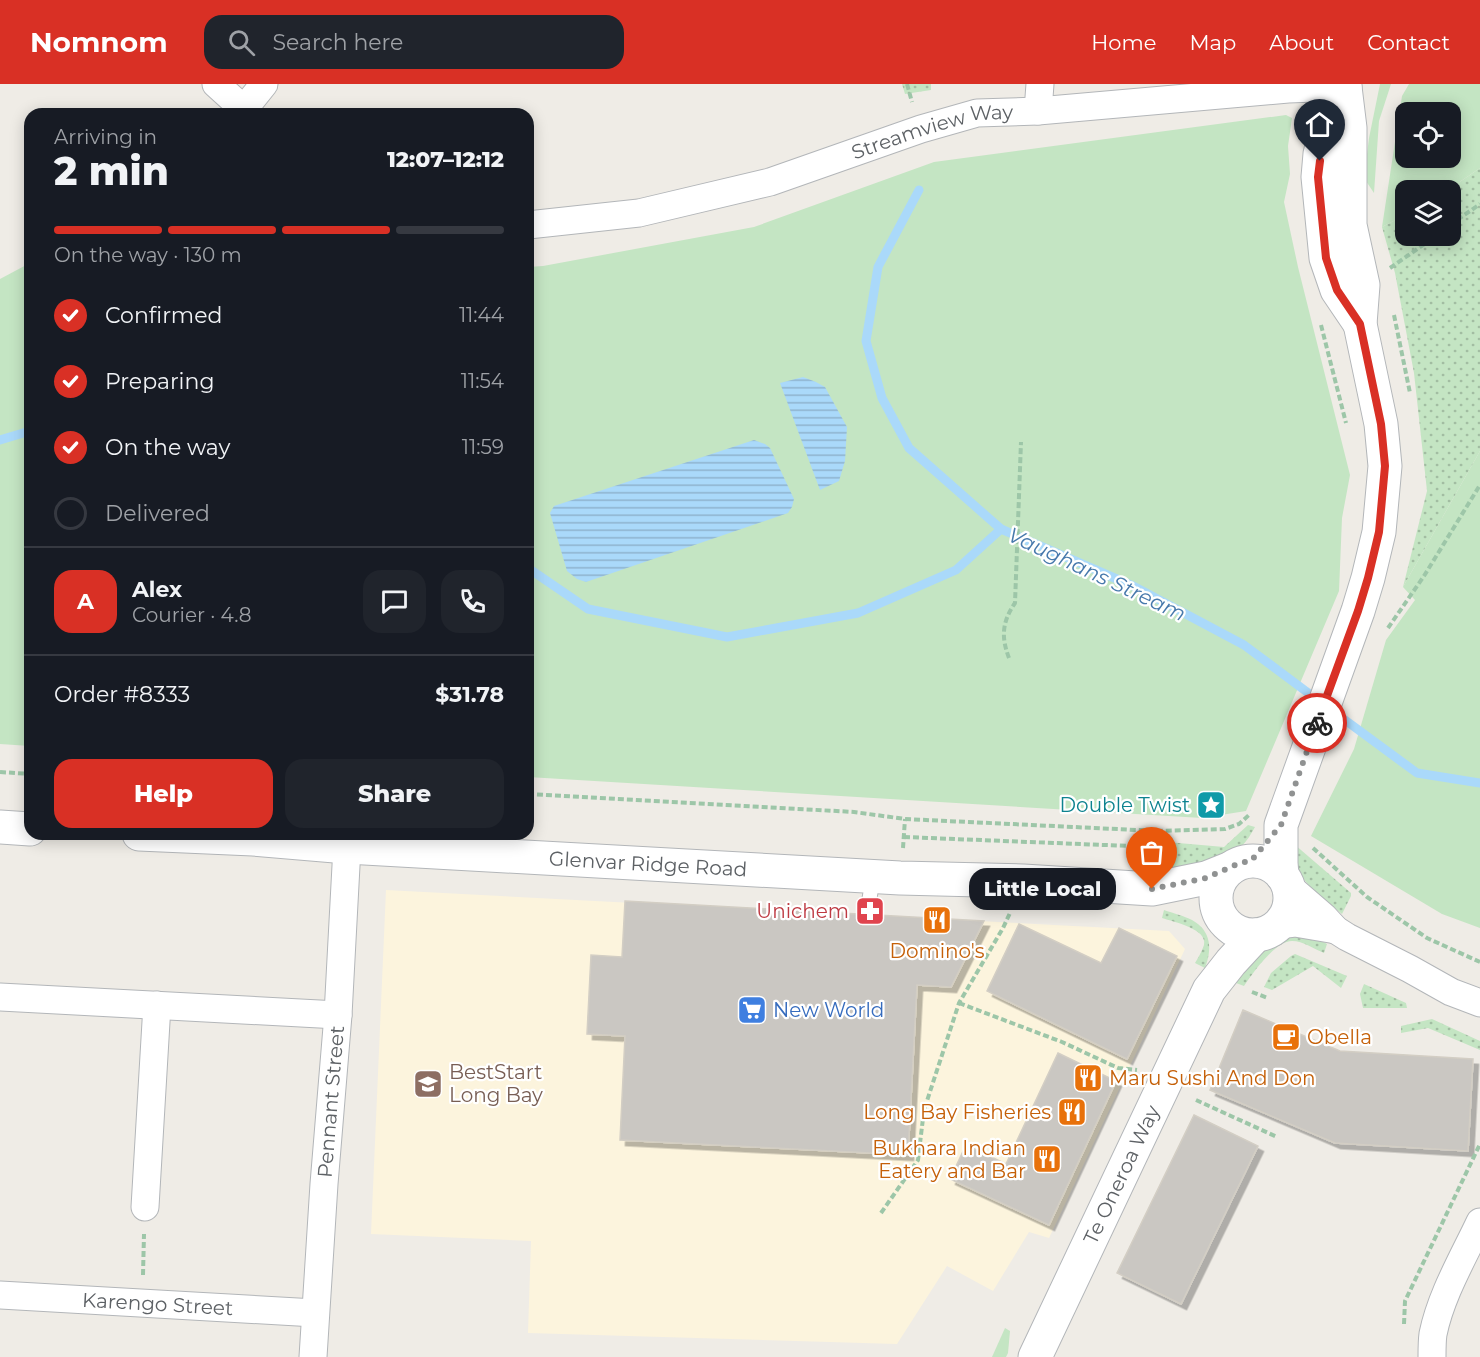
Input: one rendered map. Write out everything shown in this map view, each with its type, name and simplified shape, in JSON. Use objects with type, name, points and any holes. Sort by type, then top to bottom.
[{"type":"street","points":[[216,84],[244,108]]},
{"type":"street","points":[[249,108],[264,84]]},
{"type":"street","points":[[1038,111],[1040,84]]},
{"type":"street","name":"Streamview Way","points":[[534,224],[639,213],[770,182],[921,129],[977,113],[1038,111],[1346,85]]},
{"type":"street","name":"Te Oneroa Way","points":[[1209,990],[1220,936],[1220,914],[1215,899],[1217,887],[1222,876],[1241,864],[1267,819],[1358,611],[1379,532],[1385,466],[1381,424],[1360,324],[1337,290],[1326,258],[1318,177],[1320,153],[1325,134],[1346,85]]},
{"type":"street","name":"Te Oneroa Way","points":[[1035,1357],[1209,990],[1231,962],[1285,917],[1290,895],[1267,819]]},
{"type":"street","points":[[0,827],[24,829]]},
{"type":"street","name":"Glenvar Ridge Road","points":[[253,840],[873,876],[1023,881],[1158,889],[1206,878],[1241,864]]},
{"type":"street","name":"Pennant Street","points":[[313,1357],[338,1015],[347,847]]},
{"type":"street","points":[[1241,864],[1263,862],[1274,867],[1336,930],[1451,992],[1480,1003]]},
{"type":"street","name":"Glenvar Ridge Road","points":[[1158,889],[1220,914]]},
{"type":"street","points":[[1220,914],[1228,926],[1237,932],[1267,930],[1295,922],[1336,930]]},
{"type":"street","points":[[0,997],[338,1015]]},
{"type":"street","points":[[145,1207],[157,1005]]},
{"type":"street","points":[[1432,1357],[1432,1337],[1437,1319],[1446,1294],[1480,1222]]},
{"type":"street","name":"Karengo Street","points":[[0,1295],[315,1313]]},
{"type":"lane","points":[[867,915],[873,876]]},
{"type":"path","points":[[1461,217],[1480,204]]},
{"type":"path","points":[[1386,272],[1422,246]]},
{"type":"path","points":[[1319,318],[1347,429]]},
{"type":"path","points":[[1009,658],[1004,644],[1005,618],[1014,603],[1020,442]]},
{"type":"path","points":[[1382,636],[1424,576],[1480,485]]},
{"type":"path","points":[[0,772],[24,774]]},
{"type":"path","points":[[534,794],[854,812],[905,819],[1158,831],[1225,829],[1267,819]]},
{"type":"path","points":[[903,854],[905,819]]},
{"type":"path","points":[[904,837],[1155,847],[1158,831]]},
{"type":"path","points":[[1309,844],[1367,897],[1427,938],[1480,962]]},
{"type":"path","points":[[881,1213],[918,1161],[924,1110],[959,1003],[1010,913]]},
{"type":"path","points":[[1252,992],[1268,998]]},
{"type":"path","points":[[959,1003],[1062,1042],[1118,1068],[1139,1070]]},
{"type":"path","points":[[1196,1100],[1277,1137]]},
{"type":"path","points":[[141,1303],[145,1207]]},
{"type":"shaded area","points":[[386,890],[1169,931],[1185,949],[1049,1238],[1029,1232],[993,1291],[947,1266],[897,1344],[528,1333],[531,1241],[371,1234]]},
{"type":"green space","points":[[902,84],[931,84],[931,90],[905,94]]},
{"type":"green space","points":[[1380,84],[1391,84],[1379,121],[1374,193],[1364,178]]},
{"type":"green space","points":[[1409,84],[1480,84],[1480,168],[1461,181],[1395,180],[1395,220],[1382,227],[1395,142],[1395,168],[1461,168],[1461,102],[1401,102]]},
{"type":"green space","points":[[1286,115],[1292,118],[1288,146],[1290,174],[1284,202],[1350,475],[1342,518],[1339,591],[1246,811],[1202,818],[534,777],[534,267],[754,227],[934,162]]},
{"type":"green space","points":[[1480,168],[1480,451],[1403,587],[1427,491],[1414,373],[1395,273],[1382,227],[1395,220],[1395,246],[1461,246],[1461,181]]},
{"type":"green space","points":[[24,266],[24,746],[0,744],[0,279]]},
{"type":"green space","points":[[1480,451],[1480,928],[1442,914],[1311,836],[1354,749],[1386,640],[1415,600],[1403,587]]},
{"type":"green space","points":[[1248,825],[1255,827],[1249,837],[1241,847],[1224,859],[1205,866],[1165,869],[1167,842],[1224,847]]},
{"type":"green space","points":[[1294,844],[1351,893],[1342,914],[1312,889],[1295,869]]},
{"type":"green space","points":[[1164,910],[1199,924],[1207,935],[1209,954],[1205,968],[1195,963],[1204,945],[1204,939],[1196,930],[1162,918]]},
{"type":"green space","points":[[1281,935],[1310,935],[1327,944],[1324,953],[1300,942],[1285,942],[1265,959],[1244,986],[1236,983],[1255,956]]},
{"type":"green space","points":[[1295,954],[1347,976],[1341,988],[1313,966],[1272,990],[1264,987],[1271,973]]},
{"type":"green space","points":[[1364,984],[1406,1003],[1407,1008],[1363,1008],[1360,994]]},
{"type":"green space","points":[[1432,1019],[1480,1041],[1480,1050],[1428,1028],[1401,1033],[1401,1026]]},
{"type":"green space","points":[[1005,1328],[1010,1331],[1008,1353],[1006,1357],[992,1357]]},
{"type":"water","points":[[803,377],[825,387],[847,427],[845,461],[839,481],[820,490],[780,383]]},
{"type":"water","points":[[754,440],[770,448],[794,499],[788,513],[586,582],[577,579],[567,571],[550,513],[554,506]]},
{"type":"building","name":"New World","points":[[625,901],[984,921],[951,987],[917,985],[908,1155],[620,1140],[625,1036],[587,1034],[591,955],[622,957]]},
{"type":"building","points":[[1019,924],[1101,963],[1119,928],[1177,956],[1127,1059],[987,991]]},
{"type":"building","points":[[1243,1010],[1340,1051],[1473,1059],[1468,1151],[1335,1143],[1210,1090]]},
{"type":"building","points":[[1058,1053],[1116,1081],[1049,1225],[950,1179],[966,1145],[1006,1164]]},
{"type":"building","points":[[1194,1115],[1258,1146],[1181,1304],[1117,1273]]},
{"type":"waterway","points":[[919,190],[878,267],[866,341],[882,398],[909,448],[1001,529],[1133,586],[1244,645],[1319,701]]},
{"type":"waterway","name":"Vaughans Stream","points":[[0,440],[24,433]]},
{"type":"waterway","name":"Vaughans Stream","points":[[534,572],[588,609],[727,637],[858,613],[956,570],[1001,529]]},
{"type":"waterway","name":"Vaughans Stream","points":[[1330,709],[1417,773],[1480,783]]},
{"type":"way so far","points":[[1152,889],[1206,878],[1240,863],[1251,861],[1281,825],[1317,723]]},
{"type":"place","name":"Double Twist","points":[[1211,805]]},
{"type":"place","name":"Little Local","points":[[1152,889]]},
{"type":"place","name":"Unichem","points":[[870,911]]},
{"type":"place","name":"Domino's","points":[[937,920]]},
{"type":"place","name":"New World","points":[[752,1010]]},
{"type":"place","name":"Obella","points":[[1286,1037]]},
{"type":"place","name":"Maru Sushi And Don","points":[[1088,1078]]},
{"type":"place","name":"BestStart Long Bay","points":[[428,1084]]},
{"type":"place","name":"Long Bay Fisheries","points":[[1072,1112]]},
{"type":"place","name":"Bukhara Indian Eatery and Bar","points":[[1047,1159]]},
{"type":"route","points":[[1317,723],[1368,578],[1379,532],[1385,466],[1381,424],[1360,324],[1337,290],[1326,258],[1318,177],[1320,161]]}]
